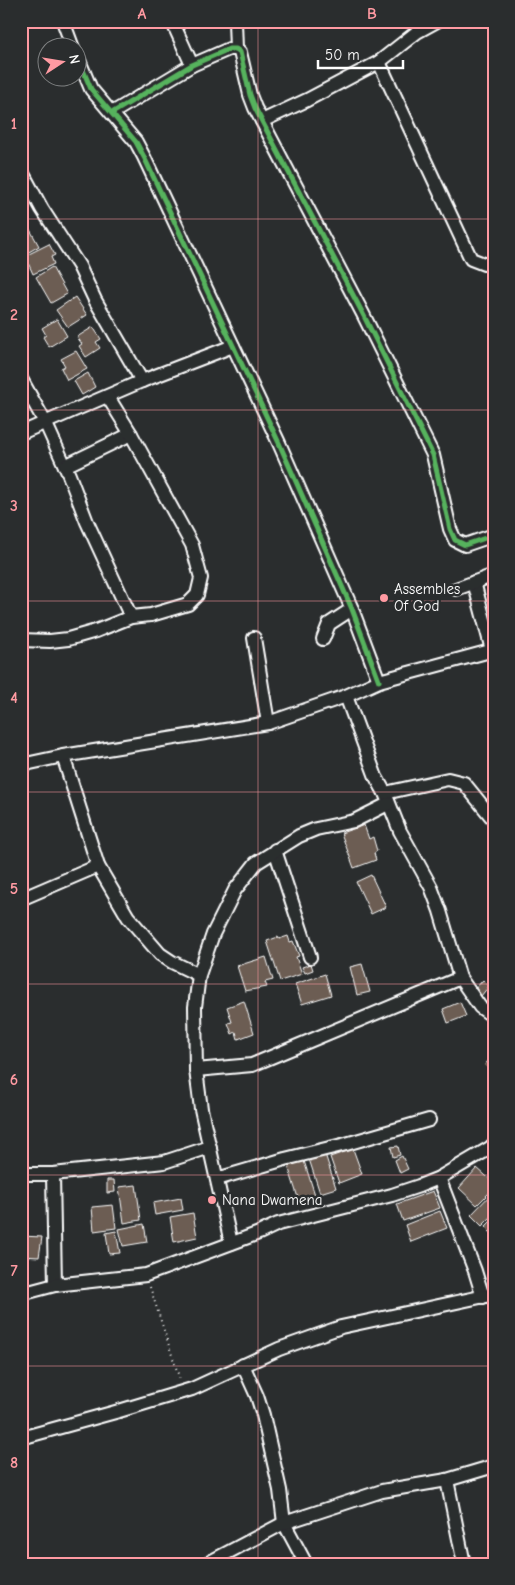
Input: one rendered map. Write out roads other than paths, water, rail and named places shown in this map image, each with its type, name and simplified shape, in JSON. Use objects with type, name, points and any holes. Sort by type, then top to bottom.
[{"type":"street","points":[[63,21],[69,38]]},
{"type":"street","points":[[172,21],[192,65]]},
{"type":"street","points":[[235,21],[236,49]]},
{"type":"street","points":[[262,121],[307,100],[379,62],[417,32],[437,21]]},
{"type":"street","points":[[112,113],[192,65],[229,49],[236,49],[240,52],[250,95],[262,121],[364,314],[433,455],[450,529],[456,540],[465,545],[494,535]]},
{"type":"street","points":[[379,62],[471,259],[484,264],[494,264]]},
{"type":"street","points":[[88,82],[91,89],[136,142],[144,157],[233,346],[352,609],[379,681]]},
{"type":"street","points":[[21,170],[42,209],[79,266],[95,300],[142,380]]},
{"type":"street","points":[[21,433],[108,397],[142,380],[233,346]]},
{"type":"street","points":[[21,379],[46,424],[87,522],[130,617]]},
{"type":"street","points":[[21,640],[50,641],[68,639],[96,631],[130,617],[151,615],[188,604],[197,595],[201,578],[192,545],[132,434],[108,397]]},
{"type":"street","points":[[65,466],[132,434]]},
{"type":"street","points":[[456,589],[494,575]]},
{"type":"street","points":[[21,765],[63,756],[268,723],[346,696],[379,681],[493,650],[474,582]]},
{"type":"street","points":[[323,639],[328,624],[352,609]]},
{"type":"street","points":[[254,638],[268,723]]},
{"type":"street","points":[[346,696],[386,799],[431,887],[460,978],[480,1007],[494,1017]]},
{"type":"street","points":[[63,756],[98,866],[128,917],[155,948],[172,962],[199,975]]},
{"type":"street","points":[[231,1243],[201,1109],[196,1070],[195,1007],[199,975],[213,934],[235,890],[256,863],[299,836],[316,829],[354,821],[386,799],[448,778],[464,783],[494,820]]},
{"type":"street","points":[[275,850],[310,957]]},
{"type":"street","points":[[21,899],[98,866]]},
{"type":"street","points":[[196,1070],[252,1065],[460,978]]},
{"type":"street","points":[[217,1179],[429,1120]]},
{"type":"street","points":[[21,1294],[55,1284],[146,1275],[293,1220],[392,1195],[439,1178],[494,1144]]},
{"type":"street","points":[[21,1174],[53,1174],[164,1162],[210,1146]]},
{"type":"street","points":[[53,1174],[55,1284]]},
{"type":"street","points":[[21,1438],[183,1391],[279,1348],[342,1327],[488,1296],[439,1178]]},
{"type":"street","points":[[243,1365],[263,1415],[280,1490],[284,1523],[306,1564]]},
{"type":"street","points":[[206,1564],[284,1523],[382,1491],[447,1480],[494,1466]]},
{"type":"street","points":[[447,1480],[464,1564]]},
{"type":"place","name":"Assembles Of God","points":[[384,598]]},
{"type":"place","name":"Nana Dwamena","points":[[212,1200]]}]
